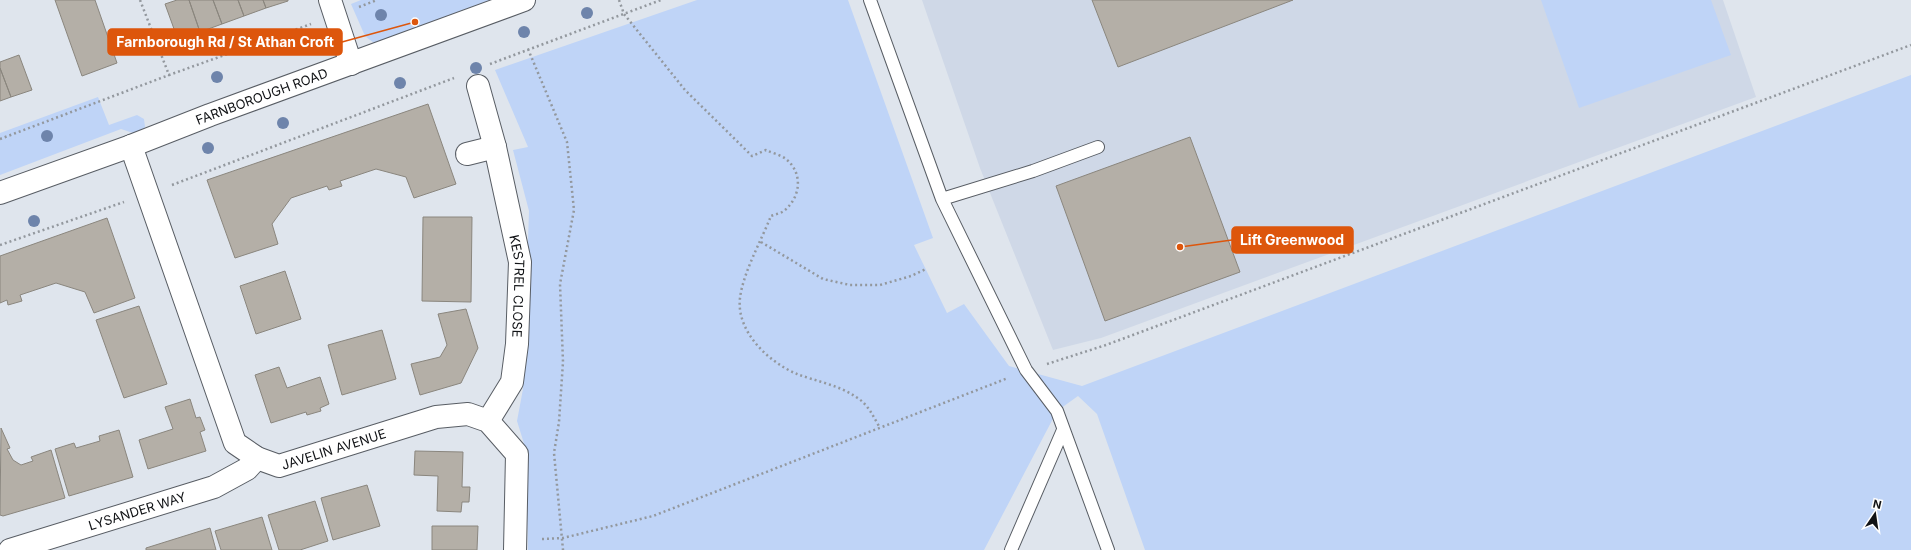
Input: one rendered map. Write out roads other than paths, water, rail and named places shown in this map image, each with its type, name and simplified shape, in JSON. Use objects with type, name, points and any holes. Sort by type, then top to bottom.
[{"type":"street","name":"FARNBOROUGH ROAD","points":[[0,193],[524,0]]},
{"type":"street","points":[[333,8],[351,64]]},
{"type":"street","name":"KESTREL CLOSE","points":[[474,76],[495,147],[520,262],[517,344],[512,382],[488,421]]},
{"type":"street","name":"JAVELIN AVENUE","points":[[131,146],[235,443],[257,458],[279,466],[436,417],[468,414],[488,421],[517,454],[515,550]]},
{"type":"street","points":[[467,154],[495,147]]},
{"type":"street","name":"LYSANDER WAY","points":[[10,550],[214,487],[247,469],[257,458]]},
{"type":"lane","points":[[870,0],[942,199],[1026,370],[1057,411],[1108,550]]},
{"type":"lane","points":[[942,199],[1033,170],[1098,147]]},
{"type":"lane","points":[[1011,550],[1063,430]]},
{"type":"place","name":"Farnborough Rd / St Athan Croft","points":[[415,22]]},
{"type":"place","name":"Lift Greenwood","points":[[1180,247]]}]
